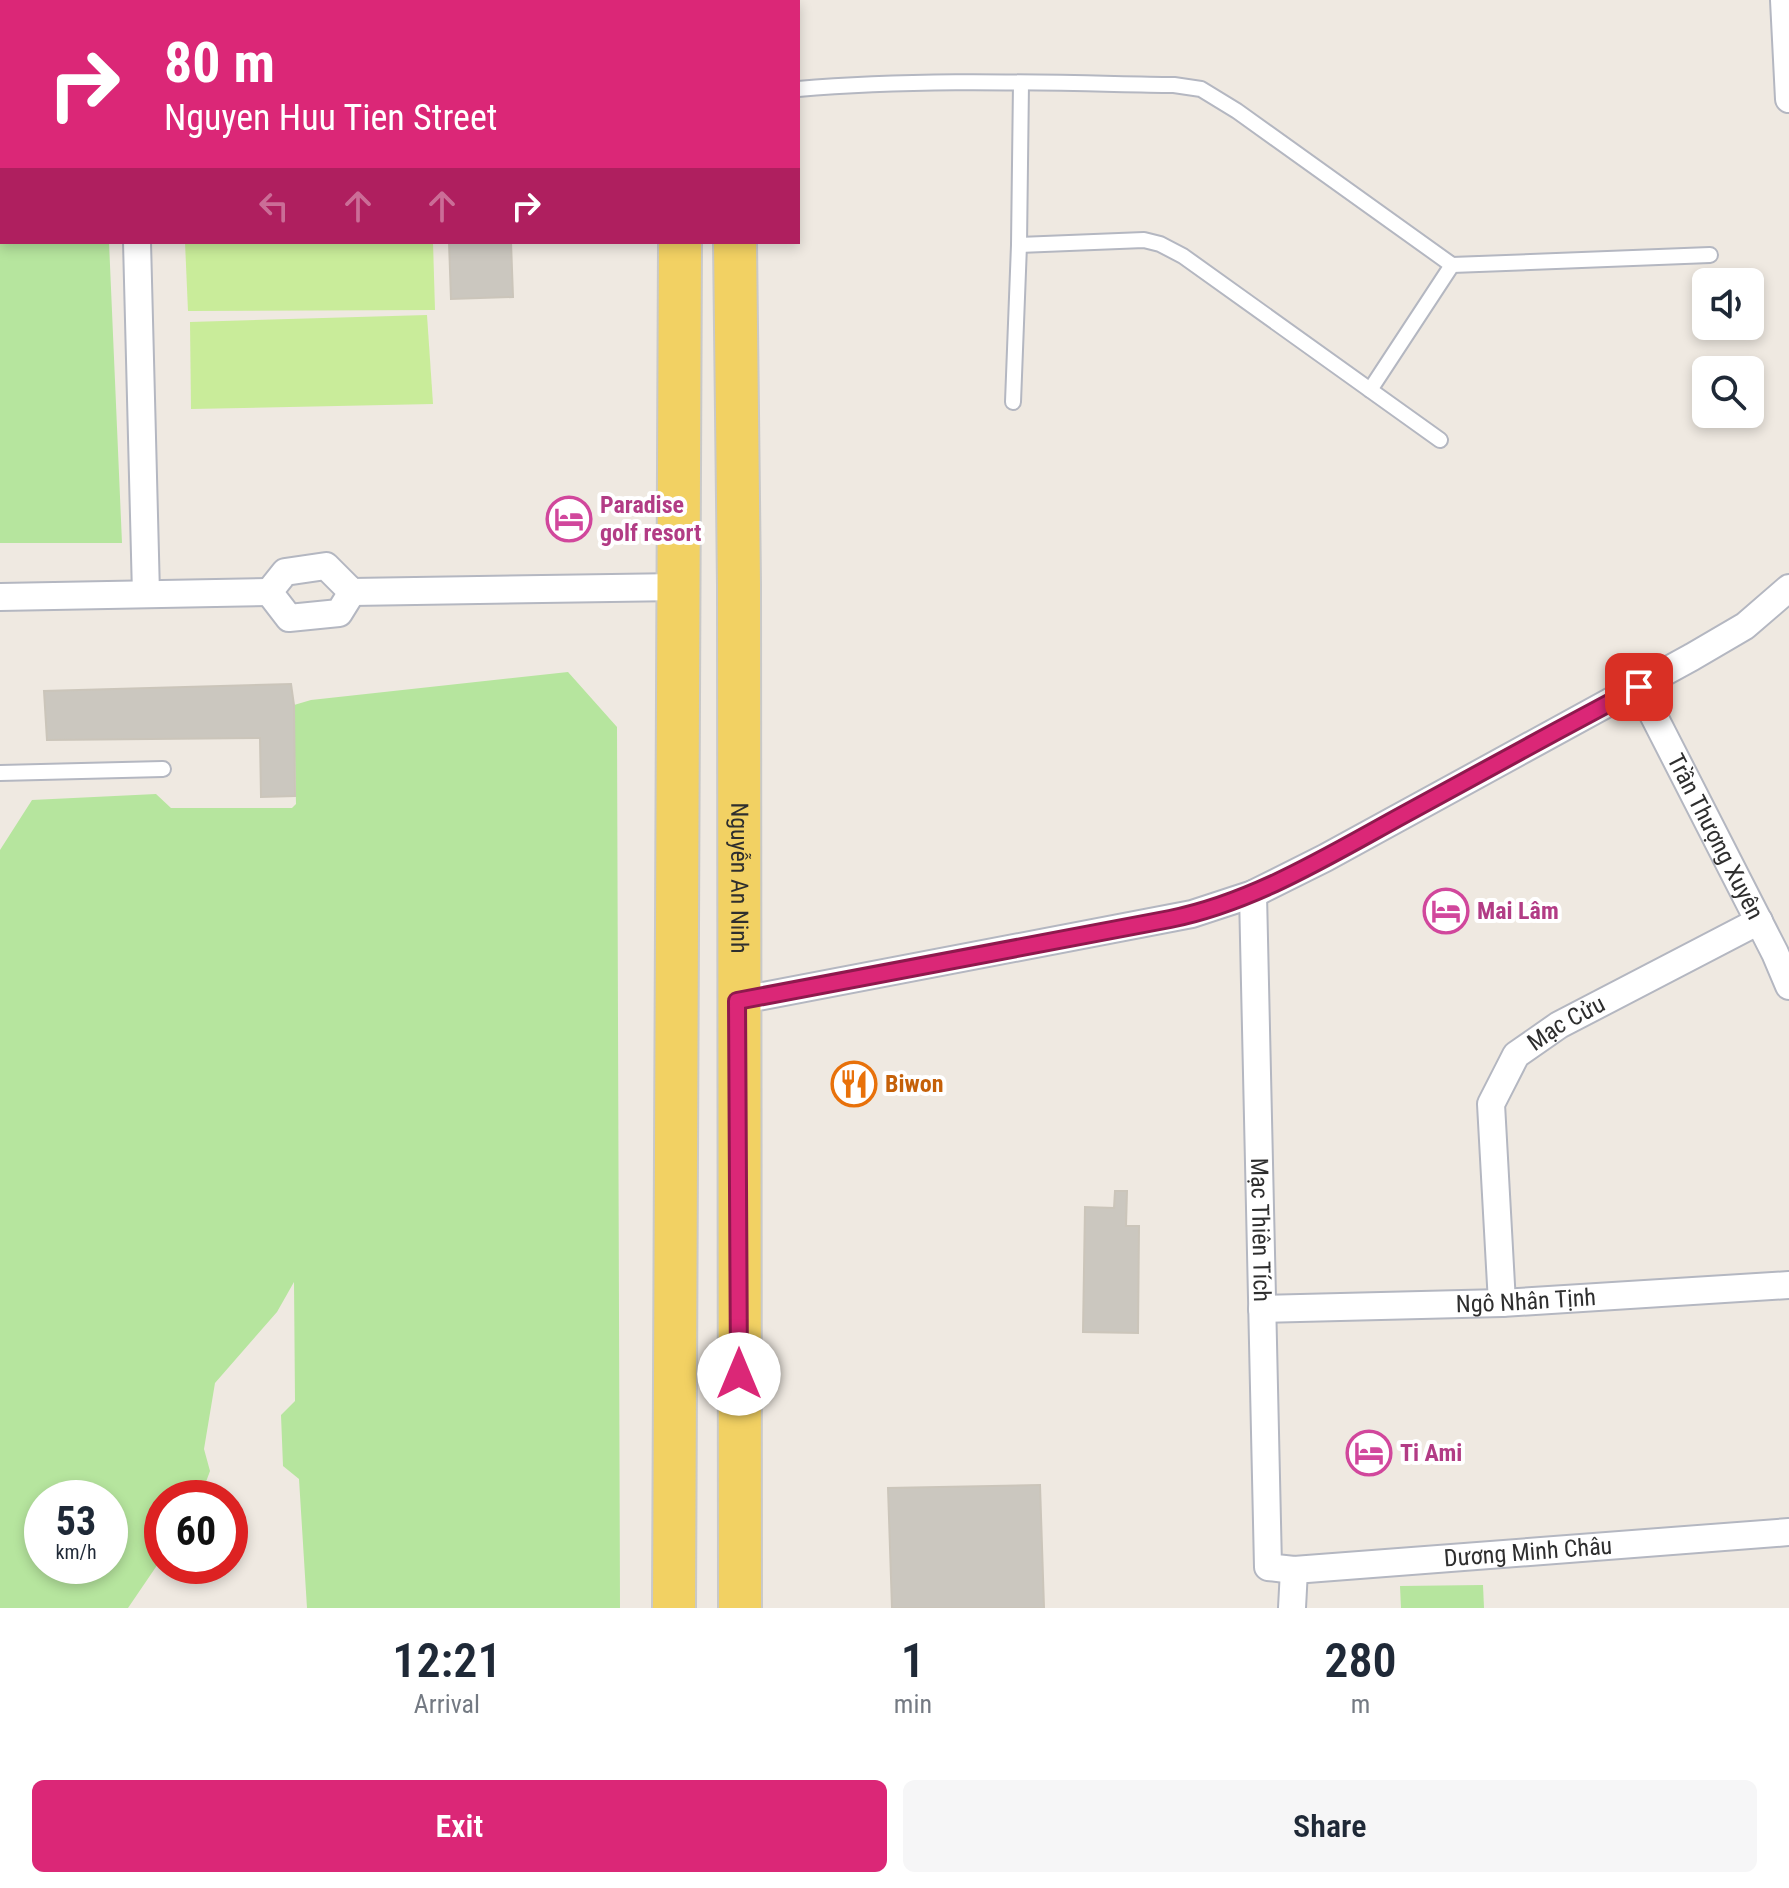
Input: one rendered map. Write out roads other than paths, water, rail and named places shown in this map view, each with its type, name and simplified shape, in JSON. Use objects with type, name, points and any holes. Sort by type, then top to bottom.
[{"type":"main road","points":[[674,1608],[680,244]]},
{"type":"main road","name":"Nguyễn An Ninh","points":[[735,244],[739,585],[737,1001],[740,1608]]},
{"type":"main road","points":[[680,587],[739,585]]},
{"type":"street","points":[[1784,0],[1789,99]]},
{"type":"street","points":[[137,244],[146,594]]},
{"type":"street","points":[[269,592],[285,572],[326,566],[352,592],[680,587]]},
{"type":"street","points":[[737,1001],[1192,914],[1253,894],[1639,687],[1745,626],[1789,588]]},
{"type":"street","points":[[0,597],[269,592]]},
{"type":"street","points":[[269,592],[289,618],[339,613],[352,592]]},
{"type":"street","name":"Trần Thượng Xuyên","points":[[1639,687],[1789,986]]},
{"type":"street","name":"Mạc Thiên Tích","points":[[1253,894],[1268,1567]]},
{"type":"street","name":"Mạc Cửu","points":[[1502,1303],[1491,1104],[1516,1055],[1559,1025],[1759,921]]},
{"type":"street","name":"Ngô Nhân Tịnh","points":[[1262,1309],[1502,1303],[1789,1285]]},
{"type":"street","name":"Dương Minh Châu","points":[[1268,1567],[1294,1570],[1789,1532]]},
{"type":"street","points":[[1292,1608],[1294,1570]]},
{"type":"lane","points":[[800,89],[870,82],[1174,85],[1201,89],[1237,111],[1452,265],[1710,255]]},
{"type":"lane","points":[[1013,402],[1021,83]]},
{"type":"lane","points":[[1019,245],[1144,240],[1160,244],[1183,256],[1440,440]]},
{"type":"lane","points":[[1370,390],[1452,265]]},
{"type":"lane","points":[[0,773],[163,769]]},
{"type":"place","name":"Paradise golf resort","points":[[569,519]]},
{"type":"place","name":"Mai Lâm","points":[[1446,911]]},
{"type":"place","name":"Biwon","points":[[854,1084]]},
{"type":"place","name":"Ti Ami","points":[[1369,1453]]}]
